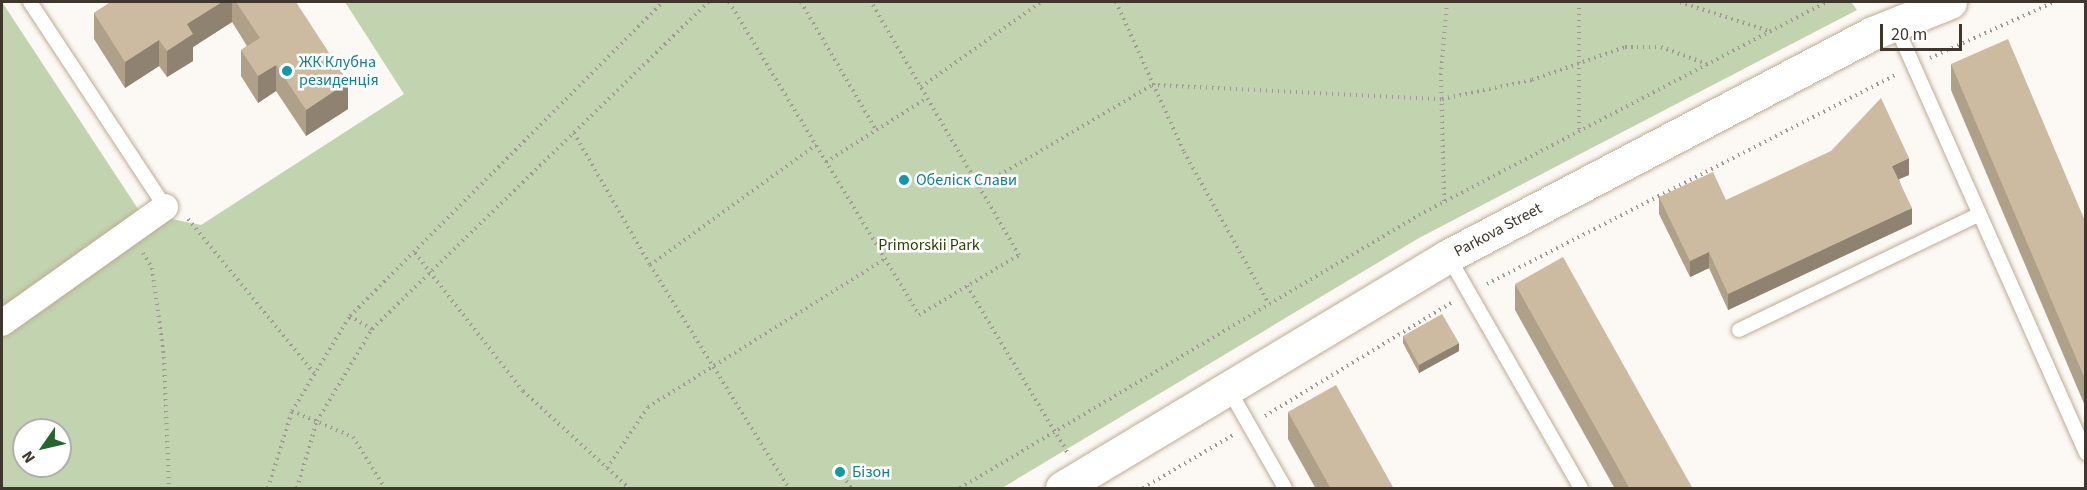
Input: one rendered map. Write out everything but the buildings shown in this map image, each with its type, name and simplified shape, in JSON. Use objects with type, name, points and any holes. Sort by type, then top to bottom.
[{"type":"street","name":"Parkova Street","points":[[1072,482],[1448,256],[1895,24],[1950,2]]},
{"type":"street","points":[[2,323],[165,207]]},
{"type":"lane","points":[[30,2],[165,207]]},
{"type":"lane","points":[[1895,24],[2085,453]]},
{"type":"lane","points":[[1739,330],[1980,214]]},
{"type":"lane","points":[[1448,256],[1581,489]]},
{"type":"lane","points":[[1228,388],[1286,489]]},
{"type":"path","points":[[276,489],[268,488],[292,411],[350,316],[663,2]]},
{"type":"path","points":[[297,489],[317,421],[372,329],[708,2]]},
{"type":"path","points":[[729,2],[919,315],[1019,255],[871,2]]},
{"type":"path","points":[[801,2],[876,130]]},
{"type":"path","points":[[921,87],[1041,2]]},
{"type":"path","points":[[1116,2],[1184,152],[1269,304]]},
{"type":"path","points":[[1444,202],[1442,99],[1447,2]]},
{"type":"path","points":[[1579,2],[1580,131]]},
{"type":"path","points":[[1680,2],[1770,31]]},
{"type":"path","points":[[960,489],[1054,431],[1444,202],[1827,2]]},
{"type":"path","points":[[1143,489],[1469,293],[1914,66],[2054,2]]},
{"type":"path","points":[[979,187],[1152,85],[1442,99],[1532,80],[1625,47],[1661,47],[1708,64]]},
{"type":"path","points":[[826,162],[927,98]]},
{"type":"path","points":[[574,132],[650,265],[789,489]]},
{"type":"path","points":[[650,265],[816,145]]},
{"type":"path","points":[[165,207],[186,217],[315,374]]},
{"type":"path","points":[[130,232],[152,268],[164,357],[169,489]]},
{"type":"path","points":[[415,253],[523,391],[628,489]]},
{"type":"path","points":[[607,468],[648,406],[885,259]]},
{"type":"path","points":[[967,286],[1054,431],[1072,482]]},
{"type":"path","points":[[350,316],[372,329]]},
{"type":"path","points":[[292,411],[353,436],[385,489]]},
{"type":"path","points":[[843,476],[851,489]]},
{"type":"green space","points":[[2,2],[140,212],[2,308]]},
{"type":"green space","name":"Primorskii Park","points":[[345,2],[1851,2],[1857,10],[1419,238],[1002,488],[2,488],[2,334],[167,218],[201,225],[404,94]]},
{"type":"place","name":"ЖК Клубна резиденція","points":[[287,71]]},
{"type":"place","name":"Обеліск Cлави","points":[[904,180]]},
{"type":"place","name":"Бізон","points":[[840,472]]}]
